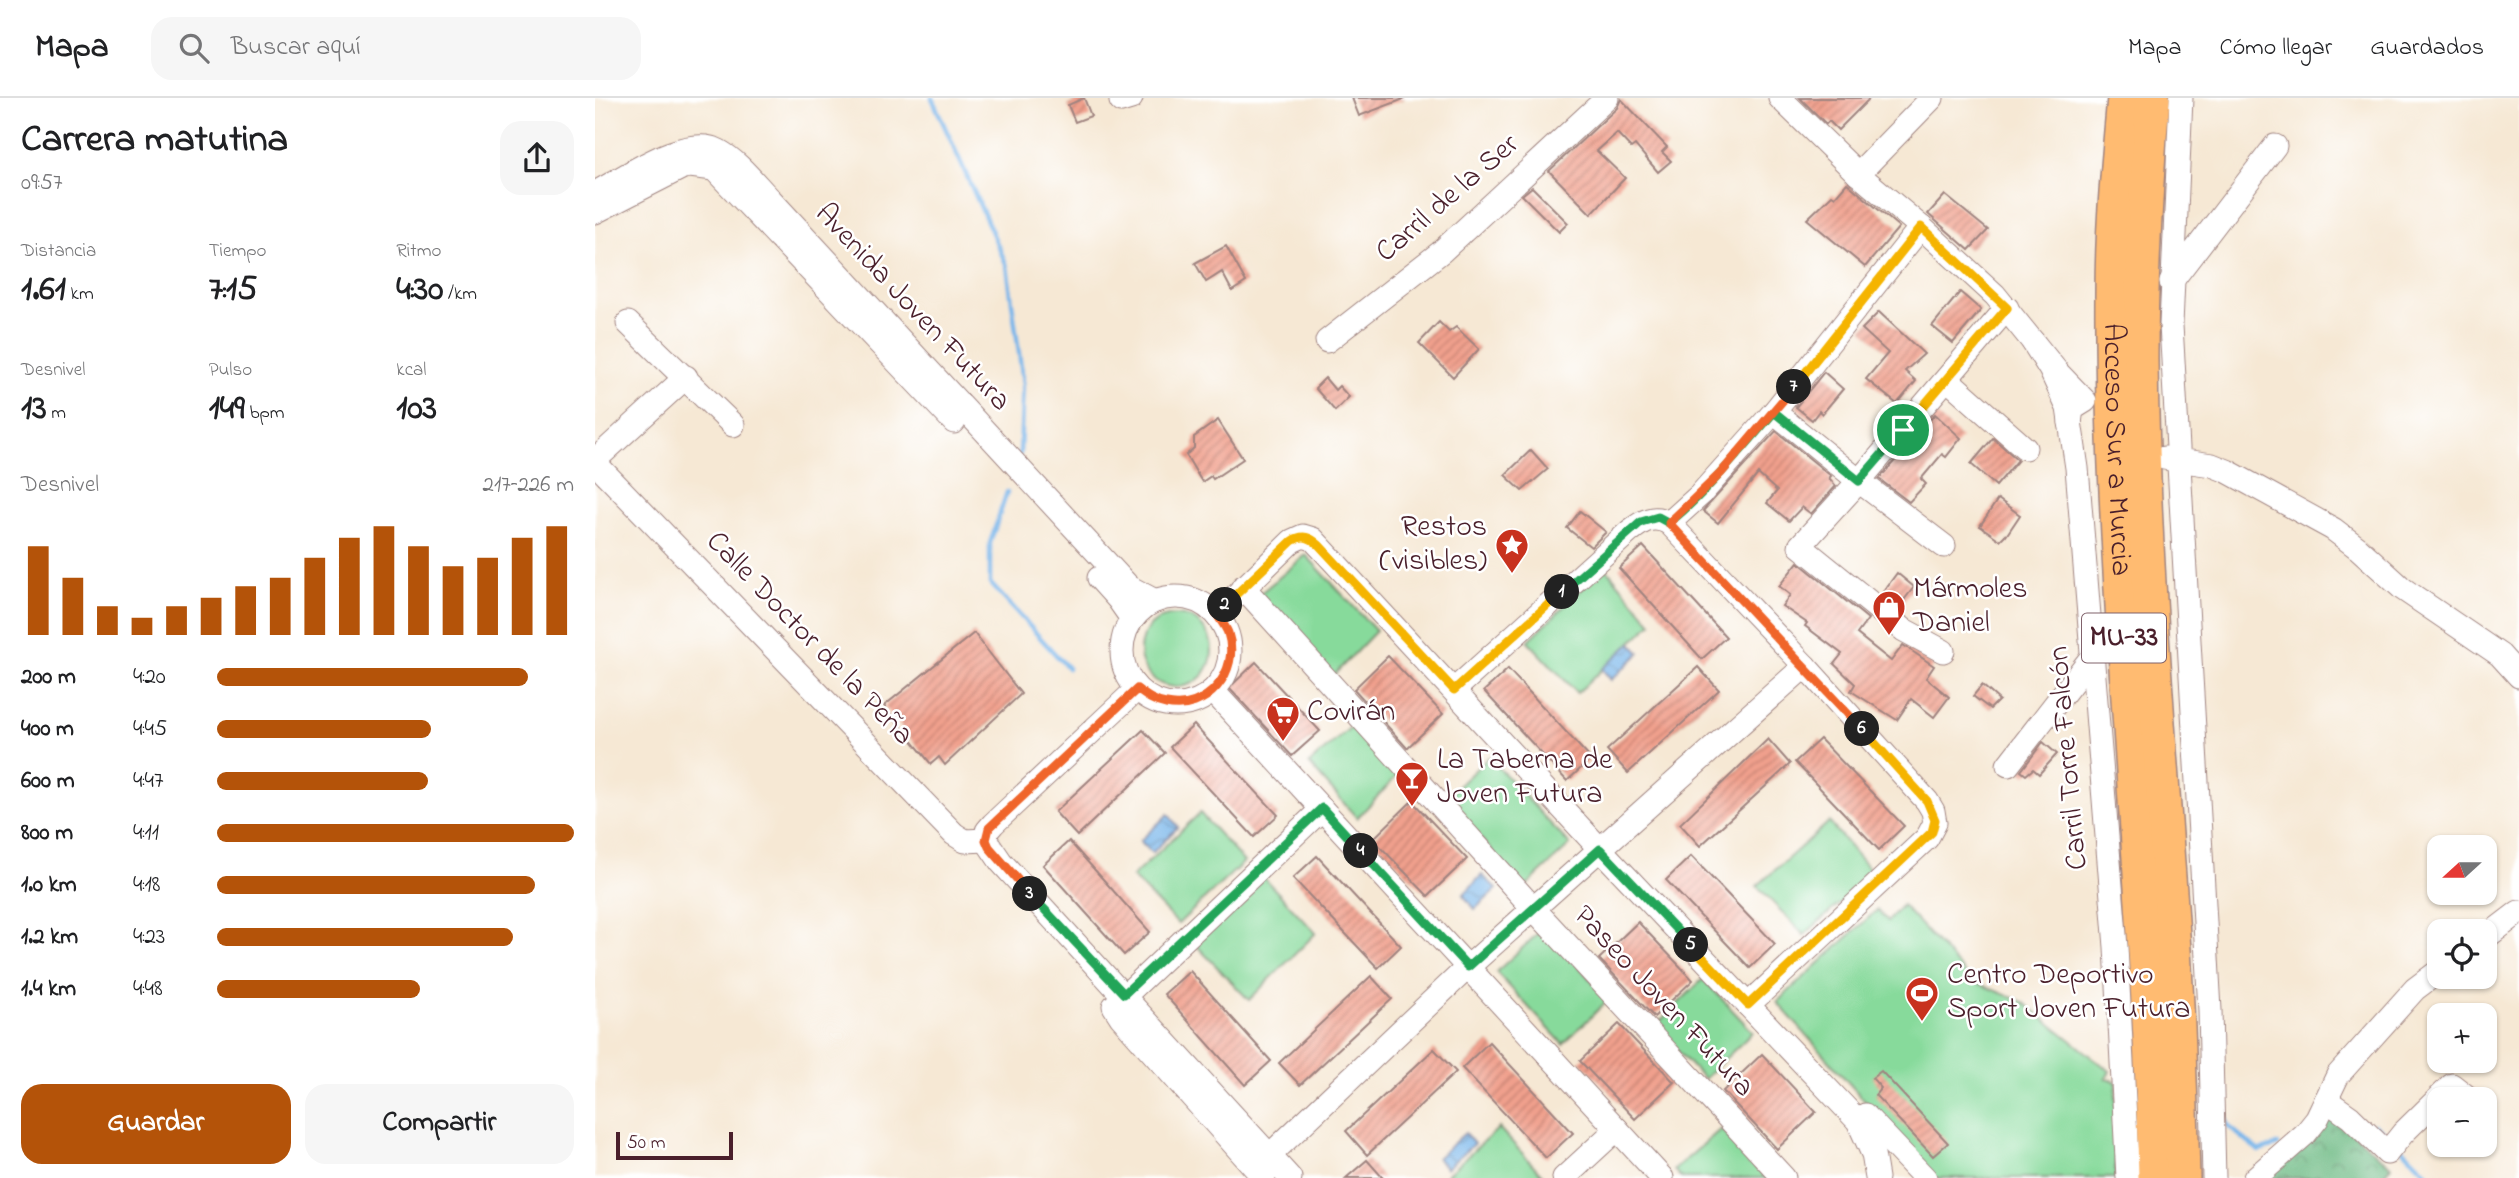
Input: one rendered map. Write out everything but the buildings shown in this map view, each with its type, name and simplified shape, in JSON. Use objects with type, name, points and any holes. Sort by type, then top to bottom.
[{"type":"highway","points":[[2108,98],[2102,198],[2101,338],[2115,475]]},
{"type":"highway","name":"Acceso Sur a Murcia","points":[[2124,98],[2112,291],[2115,475],[2148,994],[2155,1178]]},
{"type":"highway","name":"Acceso Sur a Murcia","points":[[2153,98],[2142,272],[2143,463],[2178,1015],[2183,1178]]},
{"type":"street","name":"Carril de la Ser","points":[[1327,341],[1441,252],[1608,98]]},
{"type":"street","points":[[1780,98],[1858,174],[1921,227],[2007,308],[2059,374],[2085,401],[2072,409],[2070,423]]},
{"type":"street","points":[[1858,174],[1932,98]]},
{"type":"street","points":[[2181,98],[2171,282],[2171,459],[2210,1010],[2214,1178]]},
{"type":"street","points":[[2171,282],[2275,146]]},
{"type":"street","name":"Avenida Joven Futura","points":[[595,193],[682,149],[708,148],[725,155],[771,200],[1129,587],[1155,601]]},
{"type":"street","name":"Avenida Joven Futura","points":[[595,212],[683,167],[714,169],[1118,598],[1132,619]]},
{"type":"street","points":[[1454,690],[1641,522],[1663,520],[1700,495],[1774,412],[1921,227]]},
{"type":"street","points":[[1943,651],[1904,630],[1800,547],[2007,308]]},
{"type":"street","points":[[628,323],[733,425]]},
{"type":"street","name":"Carril Torre Falcón","points":[[2033,342],[2061,391],[2070,423],[2077,468],[2116,947],[2128,1178]]},
{"type":"street","points":[[595,462],[686,377]]},
{"type":"street","points":[[1947,379],[2025,448]]},
{"type":"street","points":[[1774,412],[1944,546]]},
{"type":"street","points":[[2171,459],[2212,465],[2227,471],[2333,529],[2403,589],[2500,655],[2519,676]]},
{"type":"street","name":"Calle Doctor de la Peña","points":[[595,462],[954,834],[965,841],[986,840]]},
{"type":"street","points":[[1663,520],[1805,666],[1927,801],[1933,811],[1935,823],[1927,838],[1748,1005]]},
{"type":"street","points":[[1217,614],[1292,541],[1303,536],[1313,539],[1600,849],[1858,1121],[1873,1154],[1877,1178]]},
{"type":"street","name":"Paseo Joven Futura","points":[[1243,587],[1784,1178]]},
{"type":"street","points":[[1177,596],[1199,601],[1217,614],[1228,633],[1231,654],[1226,674],[1213,691],[1199,700],[1183,705],[1159,702],[1137,689],[1126,671],[1122,650],[1132,619],[1142,608],[1155,601],[1177,596]]},
{"type":"street","points":[[2008,765],[2091,658]]},
{"type":"street","points":[[1270,1155],[1468,967],[1805,666]]},
{"type":"street","points":[[1137,689],[993,824],[987,831],[986,840],[1001,862],[1290,1178]]},
{"type":"street","points":[[1213,691],[1662,1178]]},
{"type":"street","points":[[1264,1178],[1115,1011],[1114,1004],[1322,808]]},
{"type":"street","points":[[2497,928],[2519,912]]},
{"type":"street","points":[[2255,1178],[2305,1134],[2317,1119],[2338,1075],[2415,989],[2427,980]]},
{"type":"street","points":[[2326,1100],[2350,1117],[2388,1153],[2403,1133],[2427,1109]]},
{"type":"street","points":[[1858,1121],[1865,1115],[1925,1178]]},
{"type":"street","points":[[1564,1178],[1617,1129]]},
{"type":"green space","points":[[1306,555],[1376,631],[1332,677],[1257,596]]},
{"type":"green space","points":[[1605,567],[1652,623],[1577,693],[1528,641]]},
{"type":"green space","points":[[1176,615],[1196,621],[1206,631],[1212,651],[1206,671],[1196,681],[1176,687],[1156,681],[1146,671],[1140,651],[1146,631],[1156,621]]},
{"type":"green space","points":[[1352,726],[1398,775],[1357,818],[1309,764]]},
{"type":"green space","points":[[1489,757],[1570,845],[1525,887],[1444,799]]},
{"type":"green space","points":[[1200,813],[1244,862],[1178,924],[1132,877]]},
{"type":"green space","points":[[1829,822],[1873,874],[1804,935],[1757,886]]},
{"type":"green space","points":[[1263,877],[1316,933],[1249,1000],[1194,943]]},
{"type":"green space","name":"Centro Deportivo Sport Joven Futura","points":[[1902,905],[1972,981],[2023,1002],[2110,1071],[2106,1079],[2116,1081],[2115,1178],[1933,1178],[1777,1002],[1877,910],[1888,921]]},
{"type":"green space","points":[[1545,927],[1608,1000],[1563,1044],[1496,972]]},
{"type":"green space","points":[[1703,979],[1753,1032],[1704,1079],[1654,1027]]},
{"type":"green space","points":[[2331,1114],[2391,1166],[2380,1178],[2256,1178]]},
{"type":"green space","points":[[1499,1128],[1545,1178],[1443,1178]]},
{"type":"green space","points":[[1721,1129],[1766,1178],[1681,1178],[1674,1170]]},
{"type":"water","points":[[1631,643],[1640,653],[1611,680],[1602,669]]},
{"type":"water","points":[[1168,814],[1178,827],[1152,853],[1140,841]]},
{"type":"water","points":[[1482,875],[1497,889],[1475,909],[1463,895]]},
{"type":"water","points":[[1465,1133],[1474,1144],[1446,1168],[1437,1158]]},
{"type":"waterway","points":[[932,98],[1007,266],[1023,382],[1020,454]]},
{"type":"waterway","points":[[1007,492],[990,543],[990,583],[1068,668]]},
{"type":"waterway","points":[[2222,1113],[2228,1126],[2259,1151],[2278,1145]]},
{"type":"waterway","points":[[2374,1125],[2389,1137]]},
{"type":"waterway","points":[[2403,1149],[2432,1178]]},
{"type":"place","name":"Restos (visibles)","points":[[1512,575]]},
{"type":"place","name":"Mármoles Daniel","points":[[1889,637]]},
{"type":"place","name":"Covirán","points":[[1283,743]]},
{"type":"place","name":"La Taberna de Joven Futura","points":[[1412,808]]},
{"type":"place","name":"Centro Deportivo Sport Joven Futura","points":[[1922,1023]]},
{"type":"route","points":[[1903,430],[1859,481],[1774,412],[1721,473],[1682,512],[1669,523],[1658,517],[1641,522],[1454,690],[1313,539],[1298,537],[1217,614],[1228,633],[1231,654],[1226,674],[1213,691],[1199,700],[1183,705],[1151,699],[1137,689],[993,824],[987,831],[987,844],[1124,994],[1322,808],[1468,967],[1600,849],[1748,1005],[1927,838],[1935,827],[1935,820],[1927,801],[1805,666],[1669,523],[1721,473],[1774,412],[1921,227],[2007,308],[1903,430]]}]
